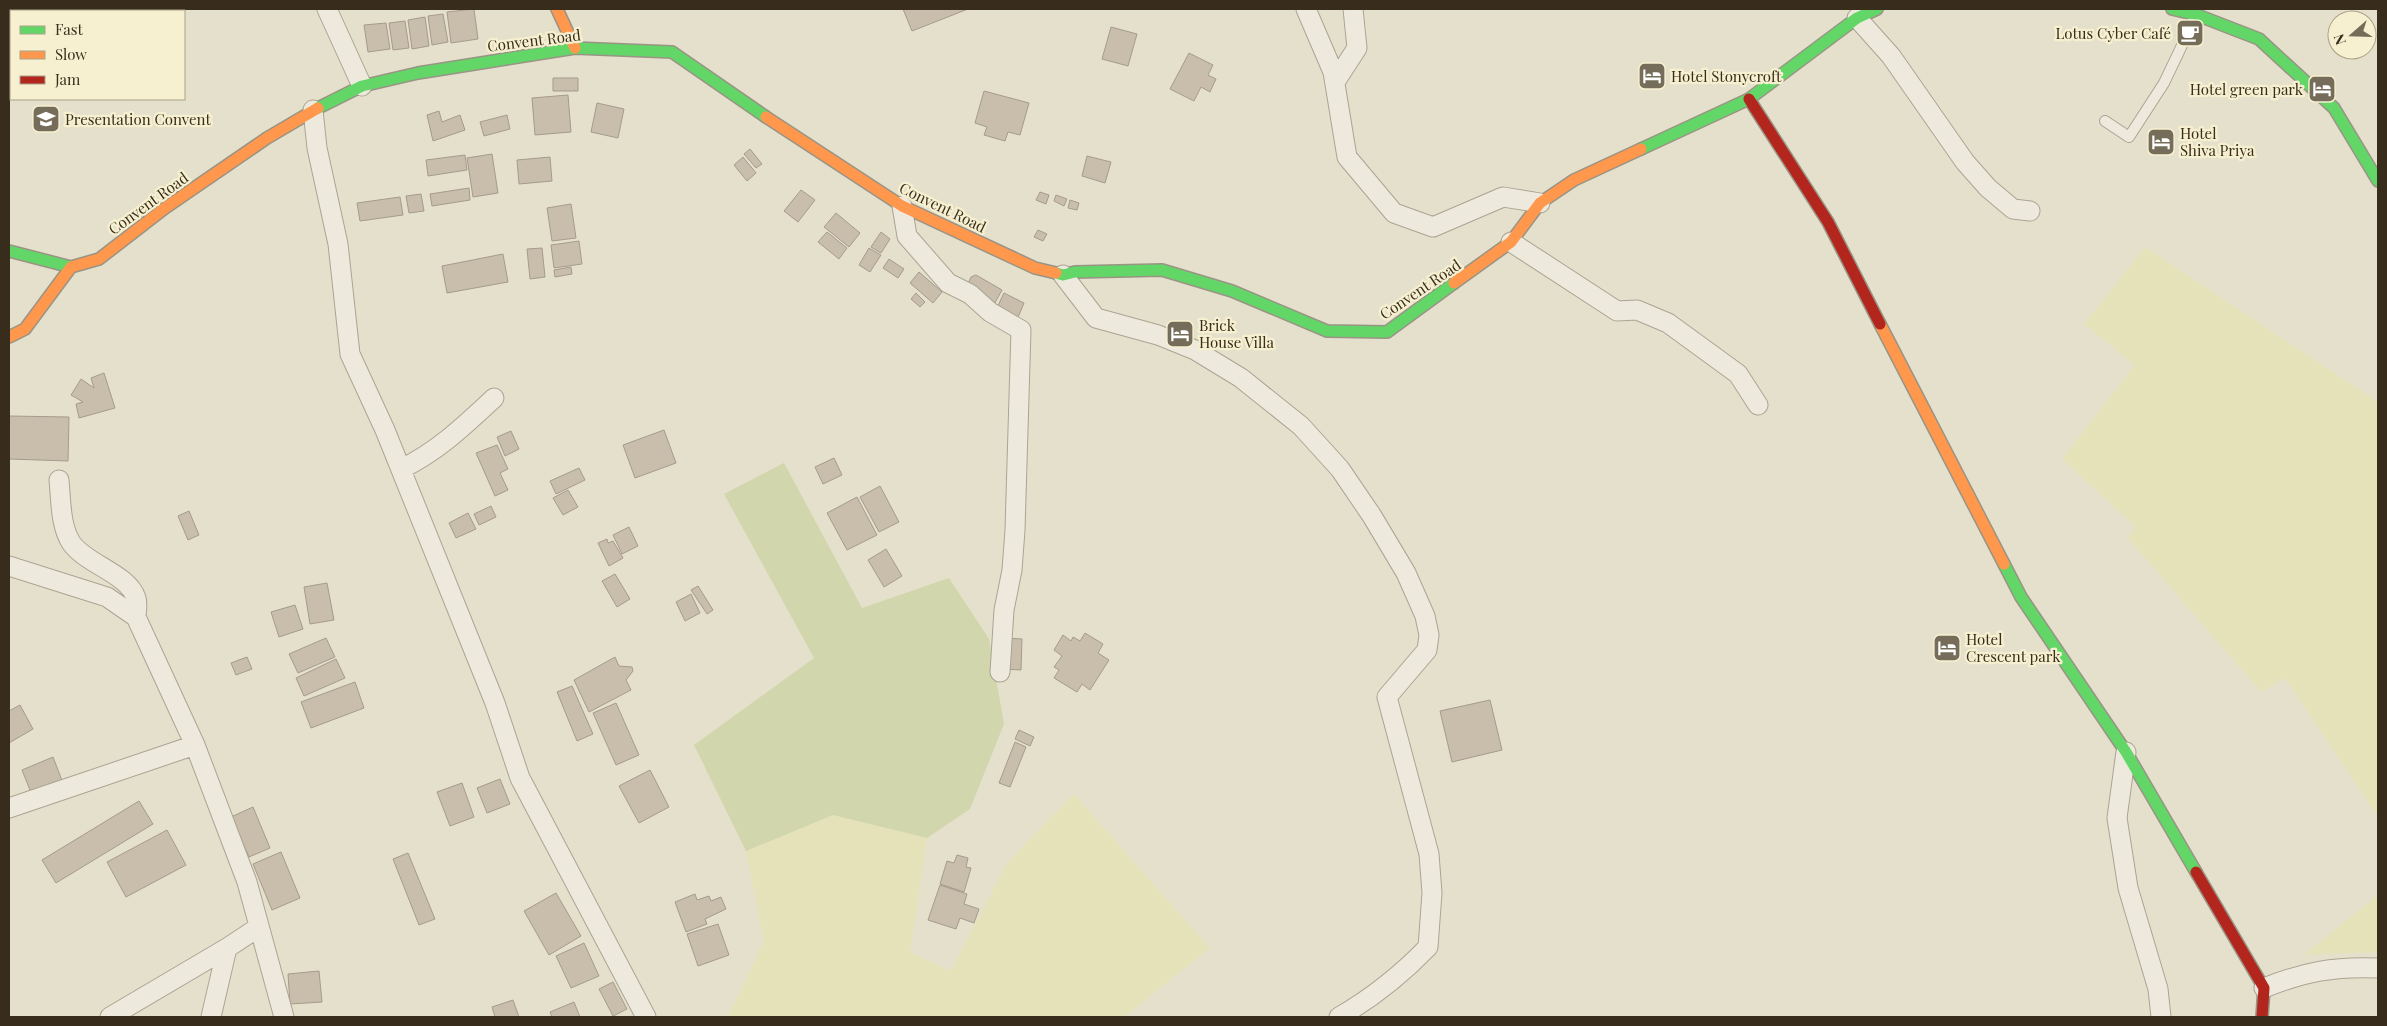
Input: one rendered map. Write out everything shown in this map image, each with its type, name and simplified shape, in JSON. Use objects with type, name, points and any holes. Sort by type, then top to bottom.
[{"type":"main road","points":[[557,9],[575,48]]},
{"type":"main road","name":"Convent Road","points":[[70,267],[99,259],[165,208],[267,138],[313,110],[362,86],[465,65],[575,48],[672,52],[727,92],[902,206],[1036,268],[1064,275],[1075,272],[1162,270],[1232,290],[1327,331],[1387,332],[1511,242],[1540,203],[1574,180],[1749,99],[1856,18],[1878,9]]},
{"type":"main road","points":[[2172,9],[2197,15],[2259,39],[2334,108],[2378,181]]},
{"type":"main road","points":[[1749,99],[1828,222],[2021,597],[2126,752],[2264,988],[2262,1017]]},
{"type":"main road","points":[[9,251],[70,267],[25,329],[9,337]]},
{"type":"street","points":[[327,9],[362,86]]},
{"type":"street","points":[[1306,9],[1333,72],[1347,157],[1394,213],[1433,227],[1503,197],[1540,203]]},
{"type":"street","points":[[1335,82],[1357,48],[1353,9]]},
{"type":"street","points":[[1856,18],[1891,56],[1965,162],[1988,188],[2012,209],[2030,211]]},
{"type":"street","points":[[313,110],[317,148],[338,244],[350,354],[401,469],[495,704],[520,778],[646,1017]]},
{"type":"street","points":[[902,206],[907,236],[948,283],[970,294],[990,312],[1021,330],[1015,530],[1012,570],[1004,610],[1000,672]]},
{"type":"street","points":[[1511,242],[1617,311],[1637,310],[1668,323],[1738,374],[1758,405]]},
{"type":"street","points":[[1064,275],[1096,318],[1158,335],[1195,350],[1241,378],[1301,426],[1340,469],[1372,516],[1406,573],[1425,616],[1429,634],[1427,650],[1386,697],[1429,854],[1432,892],[1428,947],[1380,990],[1339,1017]]},
{"type":"street","points":[[401,469],[424,459],[444,444],[494,398]]},
{"type":"street","points":[[59,480],[64,521],[72,543],[88,558],[126,584],[136,598],[136,617],[196,746],[247,882],[284,1017]]},
{"type":"street","points":[[9,566],[107,597],[136,617]]},
{"type":"street","points":[[9,808],[196,746]]},
{"type":"street","points":[[2126,752],[2116,818],[2128,888],[2158,989],[2161,1017]]},
{"type":"street","points":[[110,1017],[259,927]]},
{"type":"street","points":[[211,1017],[226,948]]},
{"type":"street","points":[[2264,988],[2298,974],[2351,966],[2378,968]]},
{"type":"lane","points":[[2105,121],[2129,136],[2164,83],[2197,15]]},
{"type":"shaded area","points":[[2145,247],[2378,402],[2378,817],[2285,678],[2261,692],[2128,538],[2136,527],[2062,459],[2135,365],[2084,324]]},
{"type":"shaded area","points":[[1074,794],[1210,948],[1124,1017],[728,1017],[764,941],[746,851],[833,815],[927,838],[910,952],[951,971],[1007,863]]},
{"type":"shaded area","points":[[2378,895],[2378,952],[2304,955]]},
{"type":"green space","points":[[784,463],[862,608],[949,578],[989,639],[1004,724],[970,809],[927,838],[833,815],[746,851],[694,745],[814,658],[724,494]]},
{"type":"building","points":[[25,9],[51,9],[51,10]]},
{"type":"building","points":[[474,9],[478,39],[451,43],[447,12]]},
{"type":"building","points":[[903,9],[968,9],[912,31]]},
{"type":"building","points":[[443,14],[448,42],[432,45],[428,16]]},
{"type":"building","points":[[425,17],[429,46],[412,49],[408,20]]},
{"type":"building","points":[[405,21],[409,48],[393,50],[389,23]]},
{"type":"building","points":[[386,23],[390,49],[368,52],[364,25]]},
{"type":"building","points":[[1111,27],[1137,34],[1128,66],[1102,59]]},
{"type":"building","points":[[1189,53],[1213,65],[1208,75],[1216,79],[1210,92],[1201,87],[1194,101],[1170,89]]},
{"type":"building","points":[[553,78],[578,78],[578,91],[553,91]]},
{"type":"building","points":[[984,91],[1029,103],[1020,135],[1008,132],[1005,141],[984,135],[987,127],[975,123]]},
{"type":"building","points":[[568,95],[571,132],[535,135],[532,98]]},
{"type":"building","points":[[597,103],[624,109],[618,138],[591,132]]},
{"type":"building","points":[[439,111],[442,122],[460,115],[465,130],[433,141],[427,115]]},
{"type":"building","points":[[507,115],[510,129],[484,136],[480,122]]},
{"type":"building","points":[[750,149],[762,164],[756,168],[744,154]]},
{"type":"building","points":[[492,154],[498,193],[473,197],[467,158]]},
{"type":"building","points":[[465,155],[467,170],[428,176],[426,160]]},
{"type":"building","points":[[1087,156],[1111,162],[1105,183],[1082,176]]},
{"type":"building","points":[[550,157],[552,181],[519,184],[517,160]]},
{"type":"building","points":[[743,157],[756,173],[747,181],[734,165]]},
{"type":"building","points":[[469,188],[470,200],[432,206],[430,194]]},
{"type":"building","points":[[801,190],[815,200],[798,222],[784,211]]},
{"type":"building","points":[[1040,192],[1049,195],[1046,204],[1036,200]]},
{"type":"building","points":[[421,194],[424,211],[409,213],[406,196]]},
{"type":"building","points":[[1056,195],[1067,199],[1064,206],[1054,201]]},
{"type":"building","points":[[400,197],[403,215],[360,221],[357,203]]},
{"type":"building","points":[[1070,200],[1079,203],[1077,210],[1068,208]]},
{"type":"building","points":[[571,204],[576,238],[552,241],[547,208]]},
{"type":"building","points":[[836,213],[860,233],[849,247],[824,227]]},
{"type":"building","points":[[1038,230],[1047,234],[1043,241],[1034,237]]},
{"type":"building","points":[[827,232],[847,248],[839,259],[818,242]]},
{"type":"building","points":[[881,232],[890,239],[881,253],[871,247]]},
{"type":"building","points":[[579,241],[582,264],[554,268],[551,245]]},
{"type":"building","points":[[542,248],[545,277],[530,279],[527,249]]},
{"type":"building","points":[[869,248],[881,255],[870,272],[859,265]]},
{"type":"building","points":[[503,254],[508,282],[447,293],[442,266]]},
{"type":"building","points":[[889,259],[904,269],[898,278],[883,268]]},
{"type":"building","points":[[571,267],[572,274],[555,277],[554,270]]},
{"type":"building","points":[[919,272],[942,292],[933,303],[910,283]]},
{"type":"building","points":[[976,275],[1002,290],[993,306],[966,288],[971,277]]},
{"type":"building","points":[[916,293],[925,302],[920,307],[911,299]]},
{"type":"building","points":[[1004,293],[1024,303],[1016,322],[995,312]]},
{"type":"building","points":[[104,373],[115,408],[79,418],[76,404],[83,402],[71,395],[81,379],[94,388],[91,378]]},
{"type":"building","points":[[9,416],[69,417],[68,461],[9,459]]},
{"type":"building","points":[[664,430],[676,463],[635,478],[623,445]]},
{"type":"building","points":[[511,431],[519,449],[505,456],[497,437]]},
{"type":"building","points":[[497,445],[508,469],[500,473],[508,490],[495,496],[476,453]]},
{"type":"building","points":[[834,458],[842,475],[823,484],[815,467]]},
{"type":"building","points":[[579,468],[585,480],[556,494],[550,481]]},
{"type":"building","points":[[880,486],[899,522],[879,532],[860,497]]},
{"type":"building","points":[[568,490],[578,507],[563,515],[553,498]]},
{"type":"building","points":[[857,497],[877,535],[847,550],[827,513]]},
{"type":"building","points":[[491,506],[496,517],[479,525],[474,514]]},
{"type":"building","points":[[189,511],[199,535],[188,540],[178,516]]},
{"type":"building","points":[[468,513],[476,529],[456,538],[449,523]]},
{"type":"building","points":[[629,527],[638,546],[622,554],[613,535]]},
{"type":"building","points":[[607,539],[608,543],[613,541],[623,558],[609,566],[598,543]]},
{"type":"building","points":[[886,549],[902,576],[884,587],[868,560]]},
{"type":"building","points":[[615,574],[630,599],[617,607],[602,581]]},
{"type":"building","points":[[327,583],[334,620],[310,624],[304,587]]},
{"type":"building","points":[[698,586],[713,610],[707,614],[691,590]]},
{"type":"building","points":[[691,594],[700,613],[685,621],[676,602]]},
{"type":"building","points":[[295,605],[303,629],[279,637],[271,612]]},
{"type":"building","points":[[1085,633],[1103,644],[1098,653],[1109,660],[1090,690],[1082,684],[1077,692],[1054,678],[1059,670],[1054,667],[1062,656],[1054,650],[1063,635],[1071,641],[1073,637],[1080,641]]},
{"type":"building","points":[[326,638],[335,657],[298,673],[289,654]]},
{"type":"building","points":[[1005,638],[1022,639],[1021,670],[1003,669]]},
{"type":"building","points":[[247,657],[252,669],[236,675],[231,663]]},
{"type":"building","points":[[615,657],[619,666],[632,667],[633,671],[626,680],[631,690],[589,712],[574,680]]},
{"type":"building","points":[[336,659],[345,678],[304,696],[296,678]]},
{"type":"building","points":[[355,682],[364,708],[311,728],[301,702]]},
{"type":"building","points":[[572,686],[593,734],[577,741],[557,692]]},
{"type":"building","points":[[1490,700],[1502,750],[1452,762],[1440,711]]},
{"type":"building","points":[[616,703],[639,755],[616,765],[593,713]]},
{"type":"building","points":[[20,705],[33,729],[9,743],[9,711]]},
{"type":"building","points":[[1019,730],[1034,737],[1030,746],[1015,739]]},
{"type":"building","points":[[1015,742],[1026,747],[1010,787],[999,783]]},
{"type":"building","points":[[53,757],[63,783],[32,795],[22,770]]},
{"type":"building","points":[[650,770],[669,807],[639,823],[619,786]]},
{"type":"building","points":[[500,779],[510,804],[487,813],[477,788]]},
{"type":"building","points":[[462,783],[474,817],[450,826],[437,792]]},
{"type":"building","points":[[139,801],[153,824],[56,883],[42,860]]},
{"type":"building","points":[[253,807],[270,848],[249,857],[231,817]]},
{"type":"building","points":[[167,830],[186,865],[126,897],[107,862]]},
{"type":"building","points":[[281,852],[300,898],[272,910],[253,864]]},
{"type":"building","points":[[408,853],[435,919],[419,925],[393,859]]},
{"type":"building","points":[[957,855],[968,858],[966,867],[971,868],[964,892],[940,884],[947,861],[954,863]]},
{"type":"building","points":[[940,885],[967,894],[964,904],[979,909],[974,923],[960,918],[956,929],[928,920]]},
{"type":"building","points":[[556,893],[581,936],[549,955],[524,911]]},
{"type":"building","points":[[695,894],[697,900],[709,896],[711,901],[721,897],[726,909],[705,919],[707,924],[686,932],[675,902]]},
{"type":"building","points":[[718,924],[729,955],[698,966],[687,934]]},
{"type":"building","points":[[584,943],[599,976],[571,988],[556,956]]},
{"type":"building","points":[[319,971],[322,1002],[290,1004],[288,974]]},
{"type":"building","points":[[613,982],[627,1009],[613,1016],[599,989]]},
{"type":"building","points":[[513,1000],[519,1017],[495,1017],[492,1007]]},
{"type":"building","points":[[574,1002],[580,1017],[552,1017],[550,1012]]},
{"type":"traffic: fast","points":[[1641,149],[1749,99],[1857,18],[1877,9]]},
{"type":"traffic: fast","points":[[2172,9],[2197,15],[2259,39],[2334,108],[2378,181]]},
{"type":"traffic: fast","points":[[318,108],[362,86],[418,73],[575,48],[672,52],[766,117]]},
{"type":"traffic: fast","points":[[9,251],[71,267]]},
{"type":"traffic: fast","points":[[1056,273],[1063,275],[1075,272],[1162,270],[1232,291],[1327,331],[1387,332],[1454,283]]},
{"type":"traffic: fast","points":[[2004,564],[2021,597],[2126,752],[2196,872]]},
{"type":"traffic: slow","points":[[557,9],[575,48]]},
{"type":"traffic: slow","points":[[9,337],[25,329],[71,267],[99,259],[165,208],[267,138],[318,108]]},
{"type":"traffic: slow","points":[[766,117],[902,206],[1035,268],[1056,273]]},
{"type":"traffic: slow","points":[[1454,283],[1511,242],[1540,203],[1574,180],[1641,149]]},
{"type":"traffic: slow","points":[[1880,324],[2004,564]]},
{"type":"traffic: jam","points":[[1749,99],[1828,222],[1880,324]]},
{"type":"traffic: jam","points":[[2196,872],[2264,988],[2262,1017]]},
{"type":"place","name":"Lotus Cyber Café","points":[[2190,33]]},
{"type":"place","name":"Hotel Stonycroft","points":[[1652,76]]},
{"type":"place","name":"Hotel green park","points":[[2322,89]]},
{"type":"place","name":"Presentation Convent","points":[[46,119]]},
{"type":"place","name":"Hotel Shiva Priya","points":[[2161,142]]},
{"type":"place","name":"Brick House Villa","points":[[1180,334]]},
{"type":"place","name":"Hotel Crescent park","points":[[1947,648]]}]
